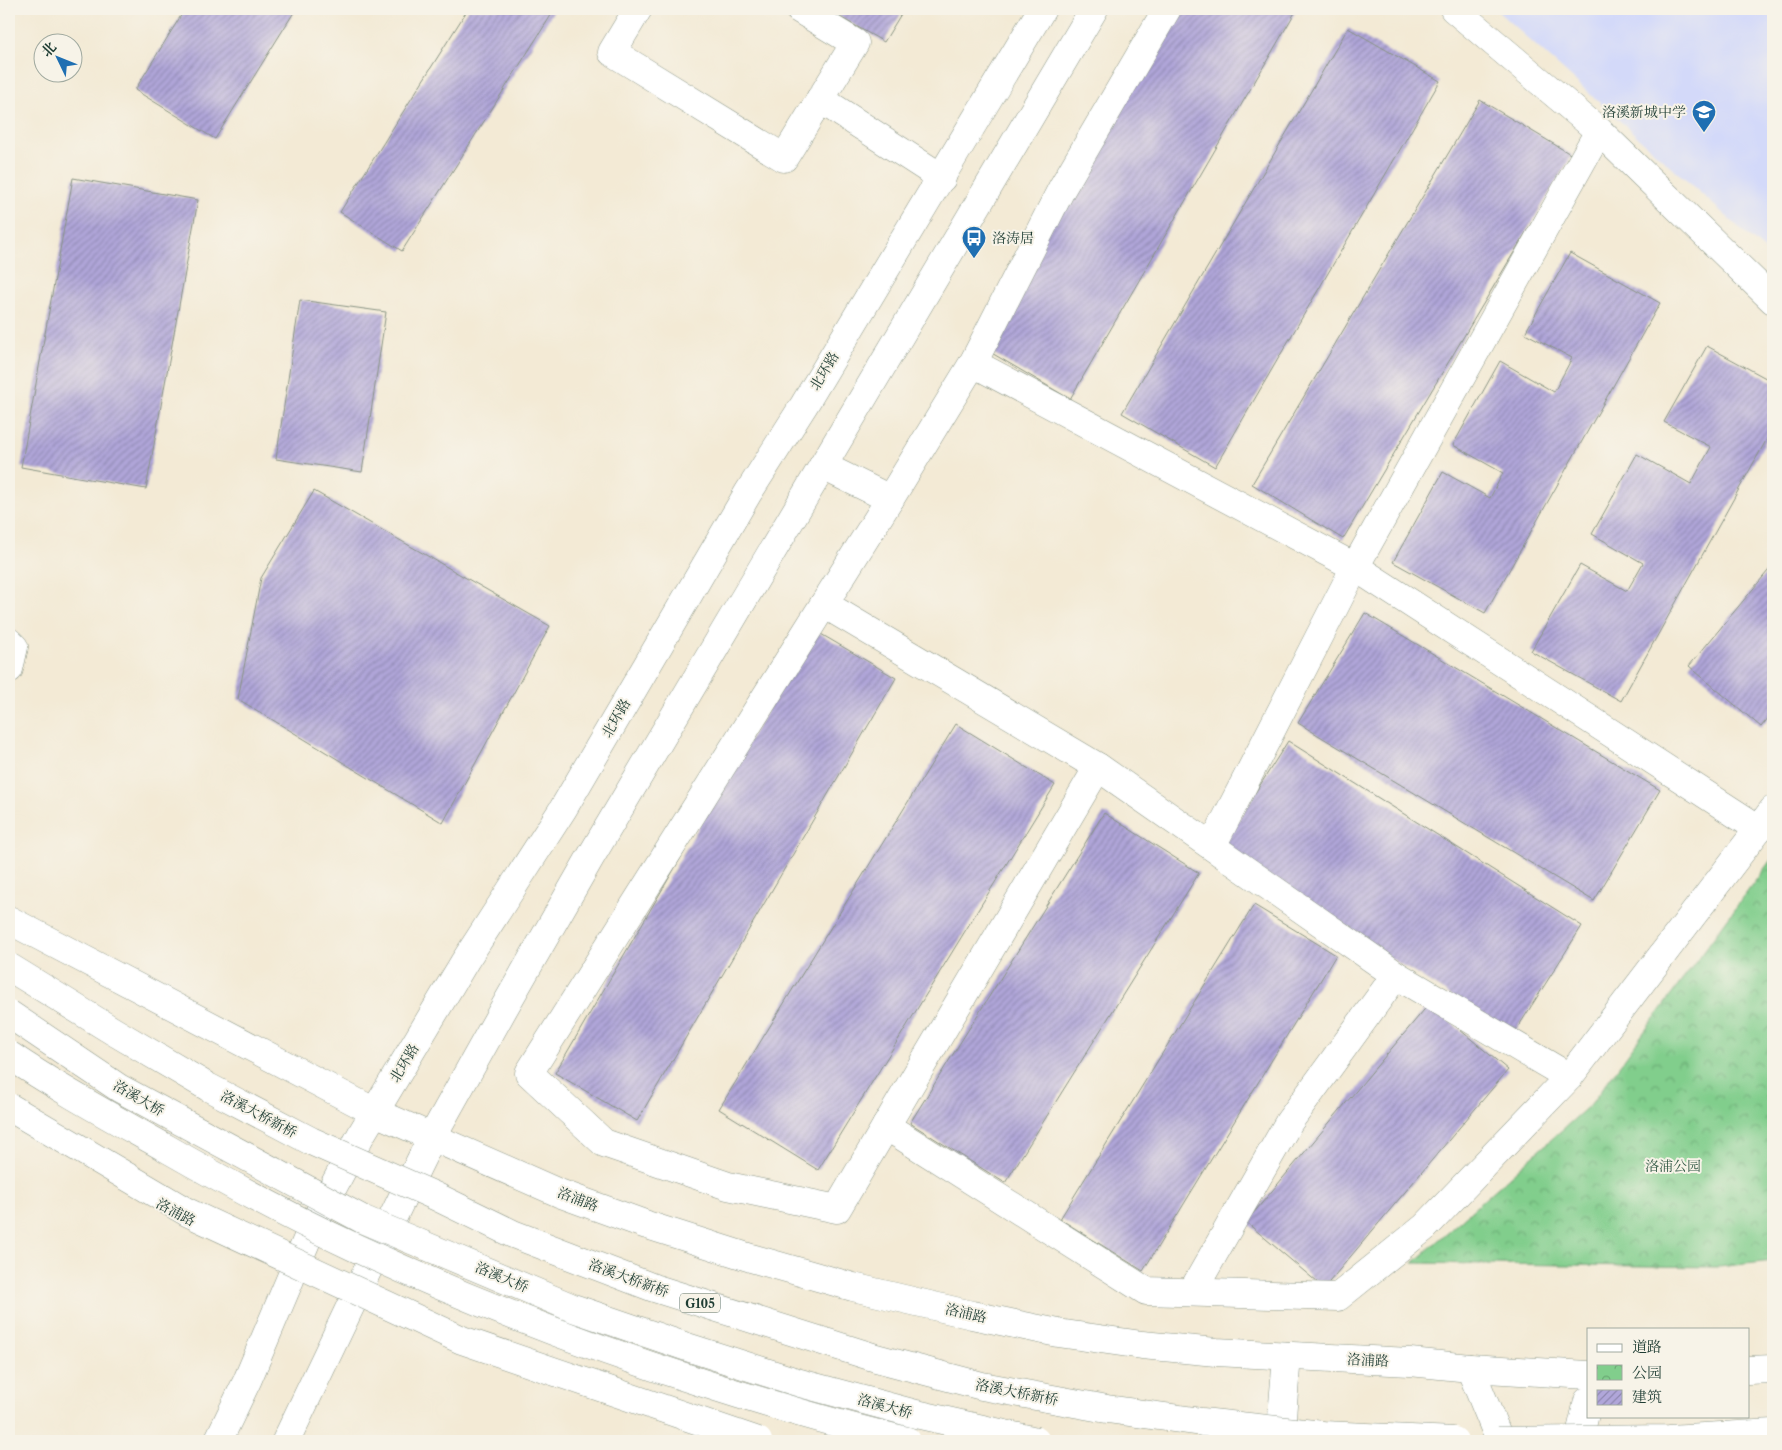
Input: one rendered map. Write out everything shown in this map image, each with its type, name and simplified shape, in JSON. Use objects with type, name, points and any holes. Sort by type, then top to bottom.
[{"type":"main road","points":[[638,9],[612,52],[784,158],[855,43],[799,9]]},
{"type":"main road","name":"北环路","points":[[218,1441],[247,1381],[314,1223],[375,1112],[465,961],[563,809],[748,492],[942,178],[1042,9]]},
{"type":"main road","points":[[286,1441],[432,1136],[504,1008],[585,867],[1094,9]]},
{"type":"main road","points":[[1098,767],[837,1209],[728,1186],[604,1143],[529,1073],[974,363],[1062,188],[1167,9]]},
{"type":"main road","points":[[1454,9],[1599,132],[1773,300]]},
{"type":"main road","points":[[820,99],[942,178]]},
{"type":"main road","points":[[1212,846],[1355,567],[1599,132]]},
{"type":"main road","points":[[886,1126],[1146,1290],[1338,1297],[1426,1227],[1569,1077],[1766,819],[1355,567],[974,363]]},
{"type":"main road","points":[[823,466],[890,499]]},
{"type":"main road","points":[[824,604],[1098,767],[1396,975],[1569,1077]]},
{"type":"main road","points":[[9,642],[14,647],[9,669]]},
{"type":"main road","name":"洛浦路","points":[[9,920],[375,1112],[559,1193],[647,1225],[751,1258],[853,1287],[972,1315],[1058,1333],[1142,1345],[1216,1352],[1410,1362],[1470,1368],[1587,1375]]},
{"type":"main road","name":"洛溪大桥新桥","points":[[9,967],[208,1087],[311,1141],[435,1196],[513,1234],[654,1288],[876,1358],[992,1387],[1107,1409],[1323,1435],[1454,1441]]},
{"type":"main road","points":[[1192,1292],[1289,1122],[1396,975]]},
{"type":"main road","name":"洛溪大桥","points":[[9,1014],[120,1088],[362,1219],[573,1308],[800,1383],[916,1414],[1036,1441]]},
{"type":"main road","name":"洛溪大桥","points":[[9,1055],[95,1108],[214,1175],[353,1247],[478,1302],[566,1336],[681,1376],[794,1412],[907,1441]]},
{"type":"main road","points":[[9,1107],[188,1212],[462,1340],[758,1441]]},
{"type":"main road","name":"洛浦路","points":[[9,1118],[49,1142],[227,1239],[462,1347],[741,1441]]},
{"type":"main road","points":[[1280,1441],[1287,1356]]},
{"type":"main road","points":[[1470,1368],[1499,1441],[1670,1440],[1773,1433]]},
{"type":"main road","points":[[1750,1370],[1773,1369]]},
{"type":"main road","points":[[1580,1441],[1587,1405]]},
{"type":"shaded area","name":"洛溪新城中学","points":[[1495,9],[1773,9],[1773,258]]},
{"type":"green space","name":"洛浦公园","points":[[1773,857],[1773,1261],[1718,1267],[1413,1263],[1591,1104]]},
{"type":"building","points":[[9,9],[16,9],[9,22]]},
{"type":"building","points":[[185,9],[296,9],[215,139],[135,90]]},
{"type":"building","points":[[468,9],[555,9],[402,251],[340,212]]},
{"type":"building","points":[[826,9],[904,9],[884,42]]},
{"type":"building","points":[[1171,9],[1297,9],[1070,399],[978,345]]},
{"type":"building","points":[[1348,28],[1440,81],[1215,467],[1122,413]]},
{"type":"building","points":[[1480,100],[1572,155],[1343,539],[1252,484]]},
{"type":"building","points":[[73,178],[198,200],[146,489],[21,467]]},
{"type":"building","points":[[1570,253],[1660,303],[1485,613],[1393,562],[1443,472],[1490,498],[1503,473],[1453,445],[1500,361],[1554,392],[1572,358],[1525,333]]},
{"type":"building","points":[[300,300],[386,312],[362,472],[276,459]]},
{"type":"building","points":[[1707,346],[1773,382],[1773,428],[1621,701],[1531,651],[1580,565],[1627,591],[1643,563],[1592,534],[1637,454],[1691,484],[1711,447],[1664,422]]},
{"type":"building","points":[[314,491],[550,626],[443,823],[238,699],[261,578]]},
{"type":"building","points":[[1773,565],[1773,712],[1761,727],[1689,666]]},
{"type":"building","points":[[1365,613],[1660,790],[1594,901],[1298,723]]},
{"type":"building","points":[[814,630],[896,678],[637,1121],[555,1073]]},
{"type":"building","points":[[956,724],[1055,785],[818,1170],[719,1109]]},
{"type":"building","points":[[1288,741],[1582,926],[1513,1035],[1219,850]]},
{"type":"building","points":[[1104,813],[1199,873],[1005,1183],[910,1123]]},
{"type":"building","points":[[1254,905],[1336,955],[1143,1271],[1060,1219]]},
{"type":"building","points":[[1429,1004],[1508,1070],[1324,1288],[1246,1222]]},
{"type":"place","name":"洛溪新城中学","points":[[1704,133]]},
{"type":"place","name":"洛涛居","points":[[974,259]]}]
